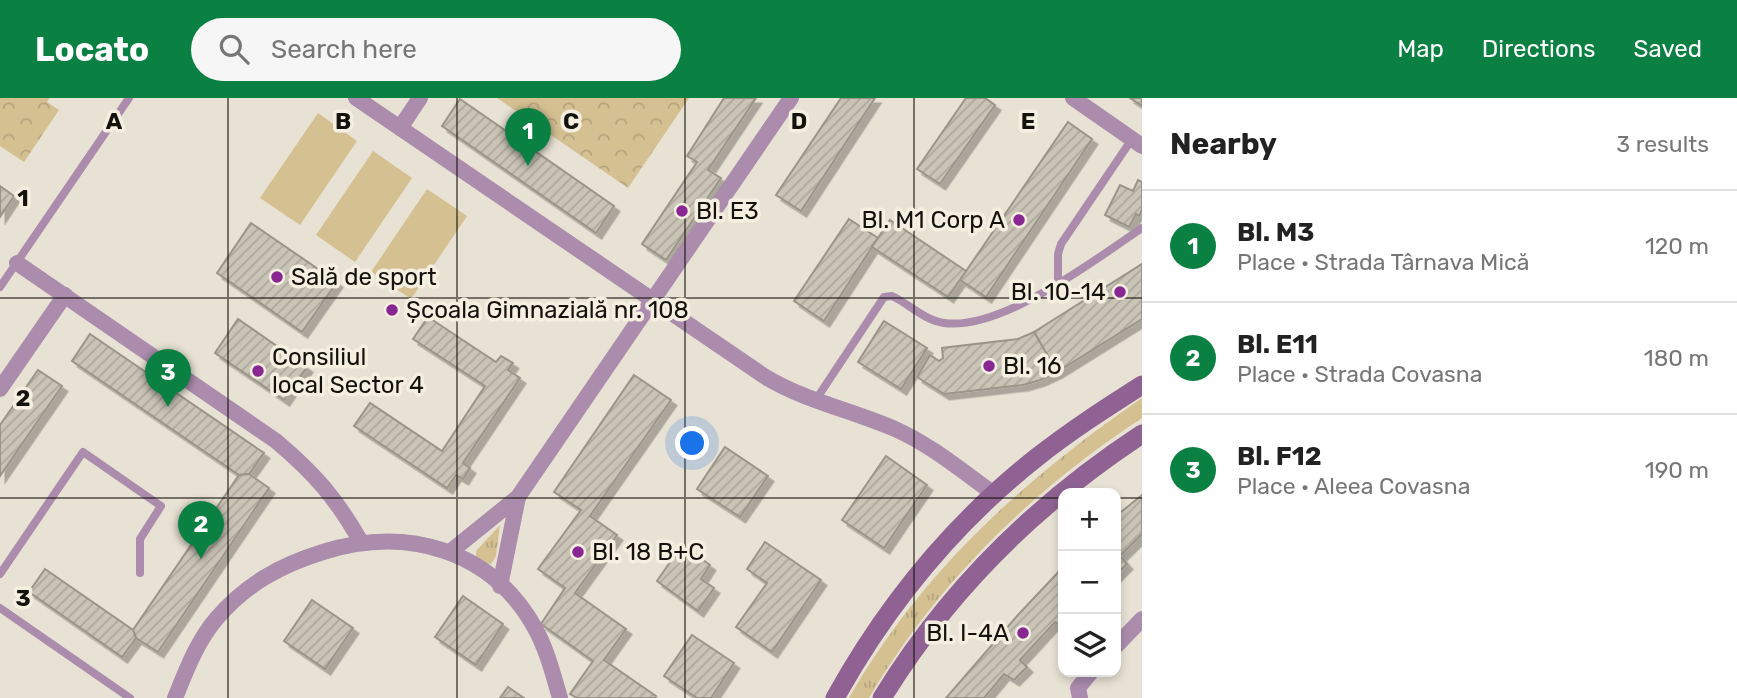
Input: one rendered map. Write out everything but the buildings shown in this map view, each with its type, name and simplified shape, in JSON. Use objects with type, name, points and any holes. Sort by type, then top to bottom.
[{"type":"main road","points":[[835,698],[872,636],[900,597],[944,545],[994,494],[1035,458],[1142,384]]},
{"type":"main road","points":[[882,698],[925,633],[976,572],[1065,489],[1142,434]]},
{"type":"street","points":[[356,98],[764,376],[815,401],[907,435],[994,494]]},
{"type":"street","points":[[400,128],[420,98]]},
{"type":"street","points":[[450,552],[518,496],[790,98]]},
{"type":"street","points":[[1073,98],[1137,142]]},
{"type":"street","points":[[17,263],[276,441],[331,493],[361,542]]},
{"type":"street","points":[[0,389],[65,295]]},
{"type":"street","points":[[500,586],[518,496]]},
{"type":"street","points":[[175,698],[206,634],[234,600],[253,584],[301,558],[361,542],[401,541],[421,543],[450,552],[500,586],[535,627],[549,659],[560,698]]},
{"type":"street","points":[[1121,641],[1142,619]]},
{"type":"street","points":[[1080,698],[1078,688],[1087,677]]},
{"type":"lane","points":[[0,287],[129,98]]},
{"type":"lane","points":[[1058,283],[1061,244],[1137,142]]},
{"type":"lane","points":[[815,401],[884,297],[892,296],[935,321],[954,324],[971,321],[1008,310],[1058,283],[1142,228]]},
{"type":"lane","points":[[0,574],[83,452],[161,506],[140,539],[140,573]]},
{"type":"lane","points":[[0,608],[130,698]]},
{"type":"green space","points":[[0,98],[50,98],[47,102],[59,110],[24,162],[0,146]]},
{"type":"green space","points":[[497,98],[689,98],[628,188]]},
{"type":"green space","points":[[318,113],[357,141],[300,225],[260,198]]},
{"type":"green space","points":[[373,151],[412,178],[355,262],[316,235]]},
{"type":"green space","points":[[427,189],[467,216],[411,299],[371,272]]},
{"type":"green space","points":[[1142,398],[1142,418],[1062,476],[989,542],[956,578],[895,656],[869,698],[849,698],[877,652],[909,609],[978,531],[1057,461]]},
{"type":"green space","points":[[500,525],[496,556],[491,564],[482,563],[476,558],[476,551]]},
{"type":"place","name":"Bl. M3","points":[[528,166]]},
{"type":"place","name":"Bl. E3","points":[[682,211]]},
{"type":"place","name":"Bl. M1 Corp A","points":[[1019,220]]},
{"type":"place","name":"Sală de sport","points":[[277,277]]},
{"type":"place","name":"Bl. 10-14","points":[[1120,292]]},
{"type":"place","name":"Școala Gimnazială nr. 108","points":[[392,310]]},
{"type":"place","name":"Bl. 16","points":[[989,366]]},
{"type":"place","name":"Consiliul local Sector 4","points":[[258,371]]},
{"type":"place","name":"Bl. F12","points":[[168,407]]},
{"type":"place","name":"Bl. 18 B+C","points":[[578,552]]},
{"type":"place","name":"Bl. E11","points":[[201,559]]},
{"type":"place","name":"Bl. I-4A","points":[[1023,633]]}]
